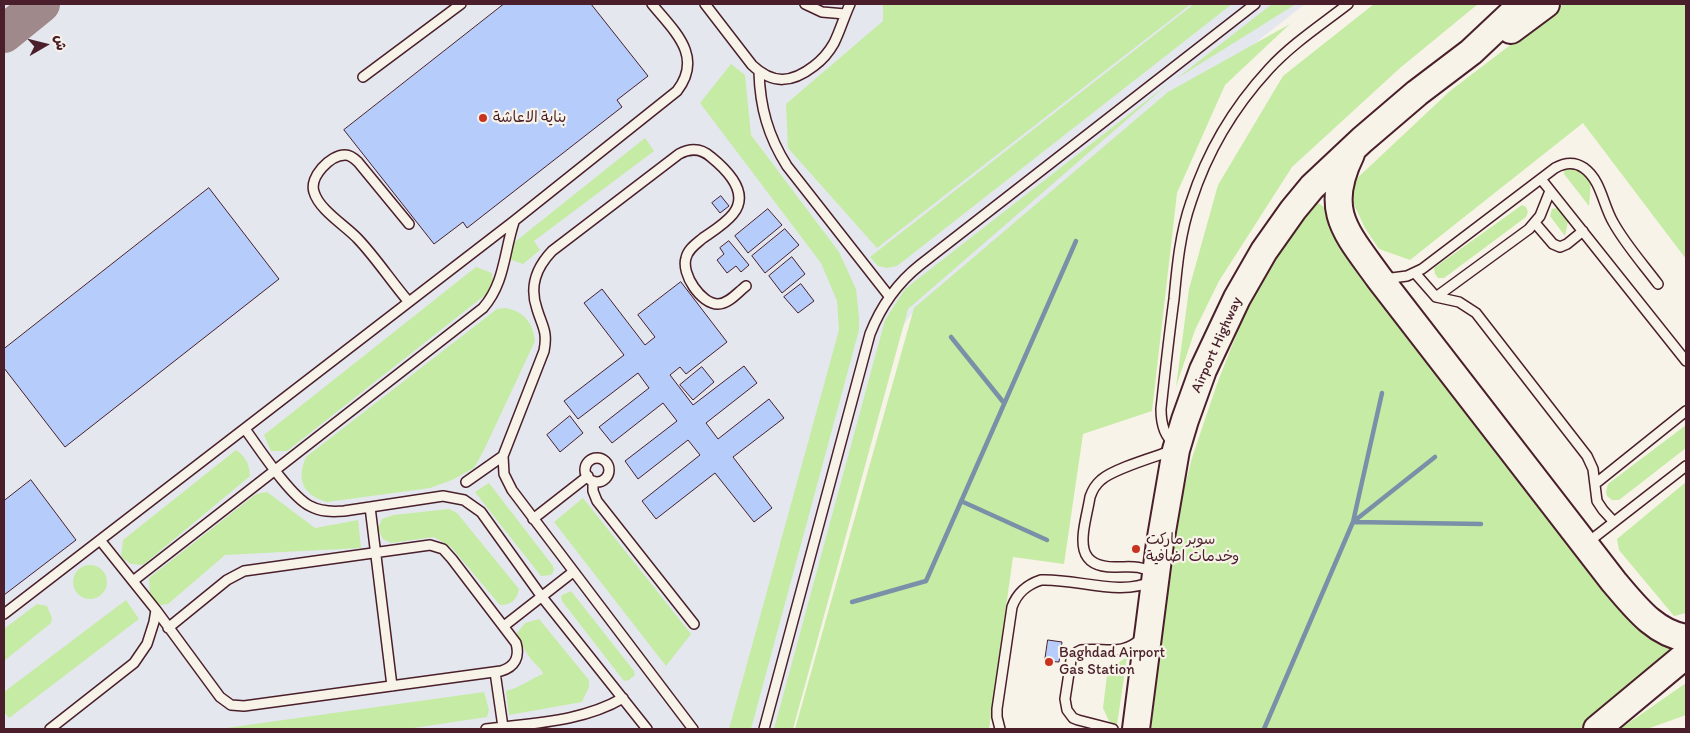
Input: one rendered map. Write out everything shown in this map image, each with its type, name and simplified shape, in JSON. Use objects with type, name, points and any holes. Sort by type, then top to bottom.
[{"type":"main road","name":"Airport Highway","points":[[1136,729],[1164,512],[1177,448],[1194,395],[1214,346],[1237,298],[1259,259],[1293,210],[1312,187],[1362,140],[1417,93],[1534,6]]},
{"type":"main road","points":[[1362,140],[1354,148],[1341,176],[1338,206],[1341,220],[1348,234],[1379,278],[1614,582],[1645,616],[1664,630],[1686,638]]},
{"type":"main road","points":[[1597,729],[1686,655]]},
{"type":"lane","points":[[364,76],[461,4]]},
{"type":"lane","points":[[4,614],[514,221],[677,91],[682,84],[688,66],[685,47],[652,4]]},
{"type":"lane","points":[[704,4],[759,72],[776,79],[786,80],[804,74],[828,51],[834,43],[850,4]]},
{"type":"lane","points":[[805,4],[822,12],[845,14]]},
{"type":"lane","points":[[764,729],[870,334],[889,296],[908,274],[1255,4]]},
{"type":"lane","points":[[1000,729],[997,709],[1012,607],[1017,595],[1022,590],[1033,582],[1041,580],[1129,588],[1146,584],[1155,577],[1139,567],[1105,566],[1091,562],[1087,558],[1082,549],[1082,543],[1090,497],[1096,486],[1105,477],[1177,448],[1163,429],[1161,409],[1182,235],[1190,204],[1201,174],[1214,145],[1249,91],[1294,46],[1348,4]]},
{"type":"lane","points":[[759,72],[761,105],[778,152],[889,296]]},
{"type":"lane","points":[[693,729],[507,482],[504,474],[504,456],[544,351],[546,341],[545,331],[534,297],[537,271],[543,260],[552,251],[679,154],[692,149],[710,155],[734,181],[739,194],[739,201],[734,212],[696,243],[688,253],[685,266],[688,277],[706,300],[715,304],[728,300],[746,286]]},
{"type":"lane","points":[[408,224],[358,162],[351,156],[342,155],[334,159],[316,174],[312,186],[316,197],[334,219],[357,238],[408,302]]},
{"type":"lane","points":[[1379,278],[1399,278],[1415,273],[1555,168],[1574,164],[1586,169],[1599,189],[1617,229],[1658,284]]},
{"type":"lane","points":[[1541,179],[1682,349],[1686,361]]},
{"type":"lane","points":[[1436,297],[1530,230],[1545,208],[1550,191]]},
{"type":"lane","points":[[133,581],[483,308],[497,288],[514,221]]},
{"type":"lane","points":[[1535,223],[1553,244],[1560,247],[1567,244],[1583,231]]},
{"type":"lane","points":[[1415,273],[1436,297],[1459,302],[1476,314],[1587,456],[1593,469],[1595,495],[1599,506],[1614,522]]},
{"type":"lane","points":[[1595,484],[1686,412]]},
{"type":"lane","points":[[245,429],[300,499],[310,506],[321,510],[332,512],[443,496],[464,500],[473,506],[488,520],[542,597],[647,729]]},
{"type":"lane","points":[[466,482],[504,456]]},
{"type":"lane","points":[[1585,545],[1686,466]]},
{"type":"lane","points":[[533,519],[590,478],[597,501],[694,624]]},
{"type":"lane","points":[[370,507],[392,686]]},
{"type":"lane","points":[[100,540],[156,610],[168,628],[220,697],[231,705],[244,706],[495,672],[512,666],[518,655],[516,643],[504,626],[452,559],[437,546],[424,545],[244,571],[227,580],[168,628]]},
{"type":"lane","points":[[504,626],[573,572]]},
{"type":"lane","points":[[50,729],[134,663],[147,644],[153,628],[156,610]]},
{"type":"lane","points":[[1113,729],[1073,718],[1066,710],[1065,699],[1071,660],[1081,650],[1123,650],[1137,643],[1148,632]]},
{"type":"lane","points":[[495,672],[503,727]]},
{"type":"lane","points":[[486,729],[588,714],[623,698]]},
{"type":"shaded area","points":[[4,4],[1305,4],[914,311],[907,320],[901,330],[791,729],[4,729]]},
{"type":"green space","points":[[883,4],[1191,4],[877,248],[788,148],[786,104],[883,21]]},
{"type":"green space","points":[[1194,4],[1232,4],[897,266],[887,268],[878,266],[870,257]]},
{"type":"green space","points":[[1272,4],[1296,4],[1176,79]]},
{"type":"green space","points":[[1374,4],[1478,4],[1400,68],[1292,167],[1219,281],[1195,330],[1176,387],[1189,289],[1218,185],[1283,76]]},
{"type":"green space","points":[[1564,4],[1686,4],[1686,259],[1583,123],[1410,260],[1379,249],[1365,228],[1350,196],[1352,183],[1450,91]]},
{"type":"green space","points":[[1290,24],[1225,85],[1177,193],[1152,411],[1083,434],[1064,564],[1013,557],[989,729],[795,729],[914,308],[1168,92]]},
{"type":"green space","points":[[731,64],[745,75],[751,135],[839,252],[856,289],[859,317],[859,330],[751,729],[729,729],[839,330],[837,301],[821,263],[700,103]]},
{"type":"green space","points":[[1168,84],[908,309],[793,729],[774,729],[885,320],[905,289]]},
{"type":"green space","points":[[645,138],[654,151],[534,241],[540,250],[523,264],[509,259],[511,245]]},
{"type":"green space","points":[[1575,162],[1591,181],[1589,206],[1564,174],[1565,166]]},
{"type":"green space","points":[[1311,198],[1324,207],[1344,241],[1671,647],[1671,656],[1666,664],[1581,729],[1151,729],[1176,521],[1192,458],[1217,384],[1259,277]]},
{"type":"green space","points":[[1522,205],[1526,207],[1528,212],[1526,217],[1444,278],[1438,278],[1434,268]]},
{"type":"green space","points":[[1557,208],[1561,210],[1568,221],[1565,236],[1550,216],[1552,209]]},
{"type":"green space","points":[[476,267],[492,273],[494,288],[287,451],[271,451],[264,435]]},
{"type":"green space","points":[[505,308],[522,315],[530,323],[535,341],[474,468],[452,480],[430,488],[327,502],[307,491],[302,480],[303,465],[306,457],[497,309]]},
{"type":"green space","points":[[1686,425],[1686,448],[1619,500],[1612,500],[1607,496],[1608,484]]},
{"type":"green space","points":[[236,450],[246,461],[250,476],[143,565],[131,564],[121,557],[123,540]]},
{"type":"green space","points":[[1686,482],[1686,613],[1674,616],[1619,550],[1617,539]]},
{"type":"green space","points":[[489,483],[553,566],[554,570],[551,575],[541,576],[475,492]]},
{"type":"green space","points":[[267,492],[315,528],[358,520],[361,548],[225,555],[168,604],[161,605],[150,597],[149,578],[256,494]]},
{"type":"green space","points":[[583,498],[691,634],[666,666],[554,522]]},
{"type":"green space","points":[[449,509],[457,513],[519,589],[513,601],[500,605],[451,547],[434,537],[391,543],[383,539],[378,529],[382,519],[393,515]]},
{"type":"green space","points":[[90,565],[97,566],[102,570],[106,575],[106,589],[102,594],[97,598],[90,599],[83,598],[78,594],[74,589],[73,582],[74,575],[78,570],[83,566]]},
{"type":"green space","points":[[571,591],[634,671],[635,675],[629,680],[624,681],[562,601],[562,595]]},
{"type":"green space","points":[[126,600],[139,619],[9,718],[4,712],[4,692]]},
{"type":"green space","points":[[37,604],[47,606],[52,618],[51,623],[4,661],[4,629]]},
{"type":"green space","points":[[539,619],[589,680],[589,687],[582,702],[509,715],[506,691],[543,674],[541,669],[530,658],[517,633],[525,623]]},
{"type":"green space","points":[[1127,657],[1117,725],[1109,721],[1103,708],[1107,675],[1115,665]]},
{"type":"green space","points":[[1686,683],[1686,715],[1647,729],[1620,729]]},
{"type":"green space","points":[[484,692],[489,710],[487,717],[407,729],[219,729]]},
{"type":"building","name":"بناية الاعاشة","points":[[504,4],[591,4],[648,76],[617,100],[622,107],[467,228],[463,222],[434,244],[344,130]]},
{"type":"building","points":[[209,188],[279,279],[65,447],[4,368],[4,349]]},
{"type":"building","points":[[721,196],[729,206],[720,213],[712,203]]},
{"type":"building","points":[[768,209],[782,225],[748,253],[735,236]]},
{"type":"building","points":[[785,229],[799,245],[765,273],[752,256]]},
{"type":"building","points":[[729,241],[749,265],[741,272],[736,266],[727,273],[717,260],[724,254],[720,248]]},
{"type":"building","points":[[792,257],[805,274],[782,293],[769,276]]},
{"type":"building","points":[[681,282],[727,342],[686,374],[680,367],[670,375],[693,405],[744,366],[757,383],[706,423],[718,439],[769,399],[784,418],[733,457],[772,508],[754,522],[715,473],[656,519],[642,501],[700,455],[688,440],[638,479],[625,461],[677,421],[663,403],[612,443],[599,427],[649,388],[638,373],[578,419],[564,401],[624,355],[584,303],[602,289],[645,345],[655,337],[638,315]]},
{"type":"building","points":[[801,284],[814,301],[798,313],[784,297]]},
{"type":"building","points":[[702,367],[714,382],[693,400],[680,385]]},
{"type":"building","points":[[570,416],[583,433],[560,452],[547,435]]},
{"type":"building","points":[[31,480],[76,540],[4,595],[4,501]]},
{"type":"building","points":[[1048,640],[1062,642],[1059,662],[1045,661]]},
{"type":"waterway","points":[[852,602],[926,581],[1076,241]]},
{"type":"waterway","points":[[951,337],[1004,403]]},
{"type":"waterway","points":[[1264,729],[1353,522],[1382,393]]},
{"type":"waterway","points":[[1353,522],[1435,457]]},
{"type":"waterway","points":[[961,501],[1047,540]]},
{"type":"waterway","points":[[1353,522],[1481,524]]},
{"type":"taxiway","points":[[4,34],[41,4]]},
{"type":"place","name":"بناية الاعاشة","points":[[483,118]]},
{"type":"place","name":"سوبر ماركت وخدمات اضافية","points":[[1136,549]]},
{"type":"place","name":"Baghdad Airport Gas Station","points":[[1049,662]]}]
